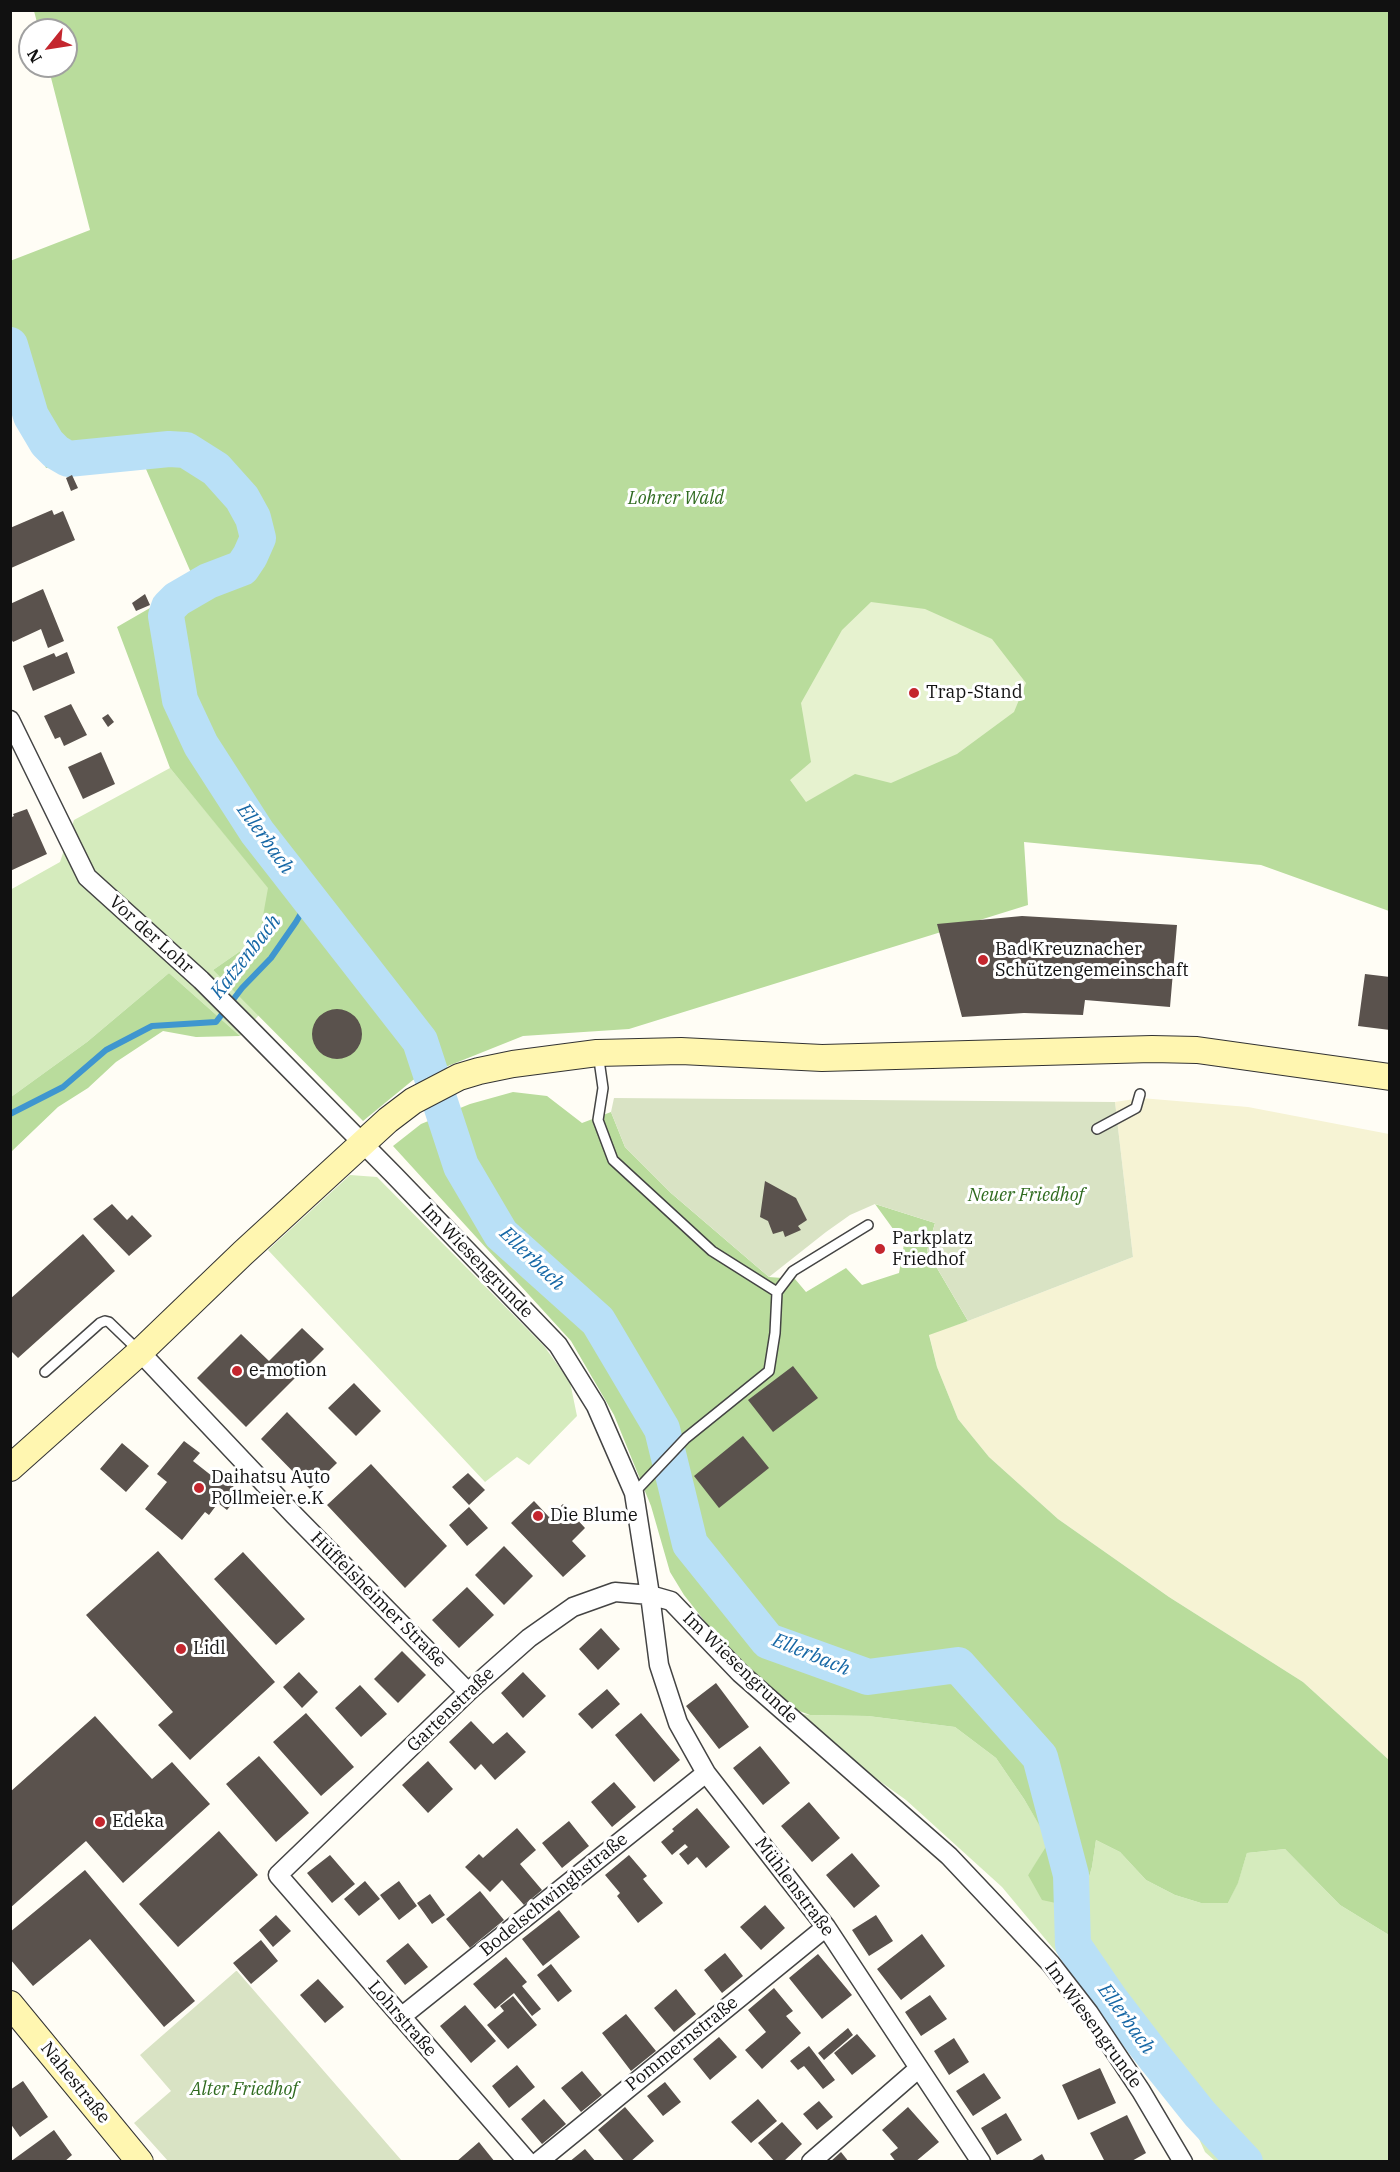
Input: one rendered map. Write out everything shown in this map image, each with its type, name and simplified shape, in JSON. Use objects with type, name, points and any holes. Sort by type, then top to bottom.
[{"type":"main road","points":[[10,1468],[140,1352],[363,1143],[413,1101],[459,1077],[513,1064],[597,1053],[681,1052],[822,1058],[1152,1049],[1186,1050],[1296,1062],[1389,1077]]},
{"type":"main road","name":"Nahestraße","points":[[10,2004],[140,2162]]},
{"type":"street","name":"Vor der Lohr","points":[[10,720],[87,877],[201,980],[363,1143]]},
{"type":"street","name":"Im Wiesengrunde","points":[[363,1143],[558,1346],[596,1407],[634,1493],[650,1595],[671,1601],[740,1672],[949,1856],[1044,1956],[1089,2013],[1141,2091],[1183,2162]]},
{"type":"street","name":"Hüffelsheimer Straße","points":[[140,1352],[318,1540],[468,1692]]},
{"type":"street","name":"Gartenstraße","points":[[278,1875],[468,1692],[529,1638],[573,1607],[615,1592],[650,1595]]},
{"type":"street","name":"Mühlenstraße","points":[[650,1595],[659,1665],[678,1723],[706,1773],[826,1927],[981,2162]]},
{"type":"street","name":"Bodelschwinghstraße","points":[[401,2017],[706,1773]]},
{"type":"street","name":"Lohrstraße","points":[[278,1875],[528,2162]]},
{"type":"street","name":"Pommernstraße","points":[[538,2162],[826,1927]]},
{"type":"street","points":[[811,2162],[918,2069]]},
{"type":"lane","points":[[597,1053],[603,1088],[598,1120],[613,1160],[712,1251],[777,1292]]},
{"type":"lane","points":[[1097,1128],[1136,1108],[1140,1094]]},
{"type":"lane","points":[[634,1493],[686,1438],[769,1371],[776,1333],[777,1292],[793,1271],[868,1225]]},
{"type":"lane","points":[[45,1372],[105,1321],[109,1322],[140,1352]]},
{"type":"shaded area","points":[[1141,1098],[1248,1107],[1389,1134],[1389,1760],[1303,1682],[1169,1597],[1058,1519],[989,1457],[958,1419],[937,1367],[929,1334],[1133,1257],[1115,1102]]},
{"type":"green space","name":"Lohrer Wald","points":[[34,11],[1389,11],[1389,911],[1261,865],[1024,842],[1028,905],[629,1029],[523,1036],[413,1080],[363,1121],[213,970],[259,938],[268,888],[170,768],[117,627],[195,582],[139,453],[46,468],[11,383],[10,261],[90,230],[51,78],[78,78],[78,18],[36,18]]},
{"type":"green space","name":"Trap-Stand","points":[[871,602],[925,609],[992,639],[1026,683],[1014,712],[957,754],[891,783],[855,774],[806,802],[790,780],[811,762],[801,703],[842,630]]},
{"type":"green space","points":[[170,768],[269,888],[259,938],[213,970],[259,1015],[240,1036],[169,973],[87,1042],[11,1097],[10,890],[60,862],[74,820]]},
{"type":"green space","points":[[169,973],[240,1036],[196,1037],[163,1031],[116,1062],[88,1088],[58,1107],[11,1152],[11,1097],[87,1042]]},
{"type":"green space","points":[[513,1092],[547,1096],[582,1123],[611,1112],[625,1147],[671,1193],[769,1277],[795,1279],[806,1292],[846,1268],[862,1285],[899,1273],[904,1244],[875,1204],[935,1223],[927,1251],[968,1321],[929,1335],[937,1367],[958,1419],[989,1457],[1058,1519],[1169,1597],[1303,1682],[1389,1760],[1389,1935],[1340,1905],[1285,1849],[1247,1853],[1238,1883],[1228,1903],[1201,1903],[1175,1895],[1146,1880],[1120,1852],[1096,1840],[1086,1887],[1065,1905],[1042,1900],[1028,1875],[1049,1842],[1024,1799],[996,1758],[955,1727],[868,1716],[810,1715],[775,1702],[714,1633],[684,1595],[670,1572],[651,1506],[614,1415],[571,1341],[393,1146],[421,1124],[470,1104]]},
{"type":"green space","name":"Neuer Friedhof","points":[[614,1098],[1115,1102],[1133,1257],[968,1321],[927,1251],[935,1223],[875,1204],[850,1215],[769,1277],[671,1193],[625,1147],[611,1112]]},
{"type":"green space","points":[[350,1175],[377,1177],[544,1346],[570,1382],[577,1416],[529,1465],[517,1457],[485,1482],[268,1250]]},
{"type":"green space","points":[[782,1711],[810,1715],[868,1716],[955,1727],[996,1758],[1050,1843],[1028,1875],[1086,1887],[1096,1840],[1120,1852],[1146,1880],[1175,1895],[1201,1903],[1228,1903],[1238,1882],[1247,1853],[1285,1849],[1340,1905],[1389,1935],[1389,2161],[1215,2161],[1205,2152],[1183,2104],[1116,2018],[1082,1983],[1002,1887],[906,1800]]},
{"type":"green space","name":"Alter Friedhof","points":[[236,1971],[402,2161],[168,2161],[134,2123],[171,2091],[140,2055]]},
{"type":"building","points":[[72,475],[78,488],[71,491],[66,478]]},
{"type":"building","points":[[52,510],[54,515],[63,511],[75,540],[11,568],[10,528]]},
{"type":"building","points":[[43,589],[64,641],[48,648],[41,629],[13,642],[10,637],[10,604]]},
{"type":"building","points":[[145,594],[150,605],[136,611],[132,603]]},
{"type":"building","points":[[67,652],[75,673],[33,691],[23,666],[54,653],[56,657]]},
{"type":"building","points":[[71,704],[87,735],[64,746],[60,737],[55,739],[44,716]]},
{"type":"building","points":[[108,714],[114,722],[108,727],[102,718]]},
{"type":"building","points":[[101,752],[115,784],[83,799],[68,767]]},
{"type":"building","points":[[27,809],[47,854],[10,871],[10,818],[14,816],[13,814]]},
{"type":"building","points":[[1022,916],[1177,925],[1170,1007],[1085,1000],[1083,1015],[1024,1013],[962,1017],[937,924]]},
{"type":"building","points":[[1365,974],[1390,977],[1390,1030],[1358,1026]]},
{"type":"building","points":[[337,1009],[355,1016],[362,1034],[355,1052],[337,1059],[319,1052],[312,1034],[319,1016]]},
{"type":"building","points":[[765,1181],[796,1198],[807,1220],[798,1226],[801,1230],[785,1237],[783,1231],[773,1234],[768,1221],[760,1217]]},
{"type":"building","points":[[112,1204],[127,1220],[132,1215],[152,1236],[129,1256],[93,1219]]},
{"type":"building","points":[[83,1234],[115,1271],[18,1358],[10,1350],[10,1299]]},
{"type":"building","points":[[302,1328],[324,1349],[246,1427],[197,1378],[241,1334],[269,1361]]},
{"type":"building","points":[[793,1366],[818,1398],[773,1432],[748,1400]]},
{"type":"building","points":[[354,1383],[381,1411],[356,1436],[328,1408]]},
{"type":"building","points":[[287,1412],[337,1463],[310,1489],[261,1439]]},
{"type":"building","points":[[743,1436],[769,1468],[719,1508],[694,1476]]},
{"type":"building","name":"Daihatsu Auto Pollmeier e.K","points":[[184,1441],[200,1453],[193,1461],[212,1476],[216,1472],[241,1493],[227,1510],[218,1503],[209,1515],[205,1512],[182,1540],[145,1509],[167,1482],[157,1474]]},
{"type":"building","points":[[122,1443],[149,1466],[126,1492],[100,1469]]},
{"type":"building","points":[[371,1464],[447,1546],[405,1588],[327,1505]]},
{"type":"building","points":[[468,1473],[485,1490],[469,1505],[452,1487]]},
{"type":"building","points":[[534,1501],[549,1517],[563,1504],[585,1528],[572,1541],[586,1556],[563,1577],[511,1523]]},
{"type":"building","points":[[469,1507],[488,1528],[467,1546],[449,1525]]},
{"type":"building","points":[[504,1546],[533,1576],[504,1605],[475,1575]]},
{"type":"building","name":"Lidl","points":[[158,1551],[275,1682],[190,1760],[158,1725],[173,1712],[86,1615]]},
{"type":"building","points":[[243,1552],[305,1619],[276,1645],[214,1579]]},
{"type":"building","points":[[467,1587],[494,1615],[459,1648],[432,1620]]},
{"type":"building","points":[[601,1628],[620,1649],[598,1670],[579,1649]]},
{"type":"building","points":[[402,1651],[426,1675],[398,1703],[374,1679]]},
{"type":"building","points":[[299,1672],[318,1692],[302,1708],[283,1687]]},
{"type":"building","points":[[523,1672],[546,1696],[523,1718],[501,1693]]},
{"type":"building","points":[[716,1683],[749,1727],[719,1749],[686,1706]]},
{"type":"building","points":[[360,1685],[387,1714],[361,1737],[335,1708]]},
{"type":"building","points":[[607,1689],[620,1704],[592,1729],[578,1714]]},
{"type":"building","points":[[306,1713],[354,1767],[321,1796],[273,1742]]},
{"type":"building","points":[[641,1713],[680,1760],[654,1782],[615,1735]]},
{"type":"building","name":"Edeka","points":[[95,1716],[152,1779],[172,1762],[210,1804],[123,1883],[86,1841],[10,1908],[10,1792]]},
{"type":"building","points":[[471,1721],[493,1744],[507,1732],[526,1752],[495,1780],[481,1764],[475,1770],[449,1742]]},
{"type":"building","points":[[760,1746],[790,1783],[763,1805],[733,1768]]},
{"type":"building","points":[[259,1756],[309,1813],[276,1842],[226,1784]]},
{"type":"building","points":[[428,1761],[453,1789],[428,1813],[402,1785]]},
{"type":"building","points":[[614,1782],[636,1807],[612,1827],[591,1802]]},
{"type":"building","points":[[809,1802],[840,1838],[812,1862],[781,1826]]},
{"type":"building","points":[[697,1808],[730,1847],[706,1868],[697,1857],[688,1865],[679,1854],[688,1847],[685,1844],[672,1855],[661,1842],[674,1831],[672,1829]]},
{"type":"building","points":[[569,1821],[589,1846],[562,1868],[542,1843]]},
{"type":"building","points":[[517,1828],[536,1850],[520,1864],[542,1890],[524,1905],[502,1880],[490,1892],[465,1867],[479,1854],[483,1858]]},
{"type":"building","points":[[219,1831],[258,1875],[178,1947],[139,1904]]},
{"type":"building","points":[[852,1853],[880,1886],[854,1908],[826,1875]]},
{"type":"building","points":[[330,1855],[355,1884],[332,1903],[307,1873]]},
{"type":"building","points":[[629,1855],[647,1876],[643,1879],[663,1903],[638,1923],[617,1896],[620,1893],[605,1875]]},
{"type":"building","points":[[85,1870],[195,2001],[164,2027],[90,1939],[33,1986],[10,1959],[10,1932]]},
{"type":"building","points":[[365,1881],[380,1899],[359,1916],[344,1899]]},
{"type":"building","points":[[399,1881],[417,1906],[399,1920],[380,1895]]},
{"type":"building","points":[[480,1891],[504,1920],[470,1948],[446,1919]]},
{"type":"building","points":[[430,1894],[445,1915],[432,1924],[417,1903]]},
{"type":"building","points":[[765,1905],[785,1928],[761,1950],[740,1927]]},
{"type":"building","points":[[559,1910],[580,1937],[543,1966],[522,1939]]},
{"type":"building","points":[[276,1915],[291,1931],[273,1947],[259,1930]]},
{"type":"building","points":[[876,1915],[893,1941],[869,1956],[852,1930]]},
{"type":"building","points":[[922,1934],[945,1966],[901,2000],[877,1969]]},
{"type":"building","points":[[261,1940],[278,1961],[251,1984],[233,1963]]},
{"type":"building","points":[[408,1943],[428,1967],[405,1985],[386,1961]]},
{"type":"building","points":[[725,1953],[743,1976],[722,1993],[704,1970]]},
{"type":"building","points":[[818,1954],[852,1995],[822,2019],[789,1978]]},
{"type":"building","points":[[506,1957],[527,1982],[522,1986],[541,2009],[532,2016],[514,1993],[495,2009],[473,1984]]},
{"type":"building","points":[[551,1964],[572,1991],[558,2002],[537,1975]]},
{"type":"building","points":[[318,1979],[344,2007],[325,2023],[300,1995]]},
{"type":"building","points":[[774,1988],[793,2011],[786,2016],[801,2033],[762,2069],[745,2050],[766,2032],[748,2010]]},
{"type":"building","points":[[676,1989],[696,2014],[674,2032],[654,2008]]},
{"type":"building","points":[[930,1995],[947,2019],[921,2036],[905,2012]]},
{"type":"building","points":[[513,1996],[537,2025],[508,2049],[487,2025],[504,2011],[500,2006]]},
{"type":"building","points":[[465,2005],[496,2041],[471,2063],[440,2026]]},
{"type":"building","points":[[626,2014],[656,2051],[631,2071],[602,2033]]},
{"type":"building","points":[[848,2028],[853,2035],[824,2060],[818,2053]]},
{"type":"building","points":[[857,2034],[876,2056],[852,2075],[834,2053]]},
{"type":"building","points":[[719,2037],[737,2057],[710,2080],[693,2059]]},
{"type":"building","points":[[954,2038],[969,2062],[949,2075],[934,2051]]},
{"type":"building","points":[[809,2046],[835,2080],[823,2089],[804,2066],[798,2070],[790,2061]]},
{"type":"building","points":[[517,2065],[535,2087],[509,2108],[492,2086]]},
{"type":"building","points":[[1100,2068],[1116,2103],[1078,2120],[1062,2085]]},
{"type":"building","points":[[582,2071],[602,2095],[581,2112],[561,2088]]},
{"type":"building","points":[[984,2073],[1001,2098],[973,2116],[956,2091]]},
{"type":"building","points":[[23,2081],[48,2117],[20,2137],[10,2123],[10,2090]]},
{"type":"building","points":[[665,2082],[681,2102],[663,2116],[647,2096]]},
{"type":"building","points":[[544,2099],[566,2124],[542,2144],[521,2119]]},
{"type":"building","points":[[758,2099],[777,2121],[751,2143],[731,2122]]},
{"type":"building","points":[[819,2101],[833,2117],[817,2130],[803,2114]]},
{"type":"building","points":[[625,2107],[654,2141],[630,2162],[625,2162],[598,2130]]},
{"type":"building","points":[[908,2107],[939,2142],[915,2162],[896,2162],[890,2154],[898,2148],[882,2130]]},
{"type":"building","points":[[1006,2113],[1022,2140],[997,2155],[981,2128]]},
{"type":"building","points":[[1127,2115],[1146,2153],[1130,2162],[1105,2162],[1090,2133]]},
{"type":"building","points":[[782,2122],[802,2144],[783,2162],[775,2162],[758,2143]]},
{"type":"building","points":[[54,2130],[72,2155],[64,2162],[10,2162]]},
{"type":"building","points":[[479,2142],[495,2162],[456,2162]]},
{"type":"building","points":[[585,2149],[596,2162],[569,2162]]},
{"type":"building","points":[[841,2152],[849,2162],[830,2162]]},
{"type":"building","points":[[1042,2154],[1046,2162],[1029,2162]]},
{"type":"waterway","name":"Ellerbach","points":[[10,345],[31,416],[47,443],[56,452],[68,459],[169,449],[186,450],[216,469],[242,498],[253,518],[258,538],[250,556],[242,568],[208,581],[177,599],[169,607],[166,616],[180,700],[201,745],[257,832],[420,1041],[461,1166],[501,1234],[598,1321],[662,1429],[690,1544],[768,1641],[868,1677],[958,1665],[1040,1757],[1071,1875],[1073,1945],[1110,1999],[1156,2059],[1200,2114],[1245,2162]]},
{"type":"waterway","name":"Katzenbach","points":[[10,1114],[63,1087],[106,1050],[152,1026],[216,1022],[242,988],[271,958],[310,898]]},
{"type":"place","name":"Trap-Stand","points":[[914,693]]},
{"type":"place","name":"Bad Kreuznacher Schützengemeinschaft","points":[[983,960]]},
{"type":"place","name":"Parkplatz Friedhof","points":[[880,1249]]},
{"type":"place","name":"e-motion","points":[[237,1371]]},
{"type":"place","name":"Daihatsu Auto Pollmeier e.K","points":[[199,1488]]},
{"type":"place","name":"Die Blume","points":[[538,1516]]},
{"type":"place","name":"Lidl","points":[[181,1649]]},
{"type":"place","name":"Edeka","points":[[100,1822]]}]
